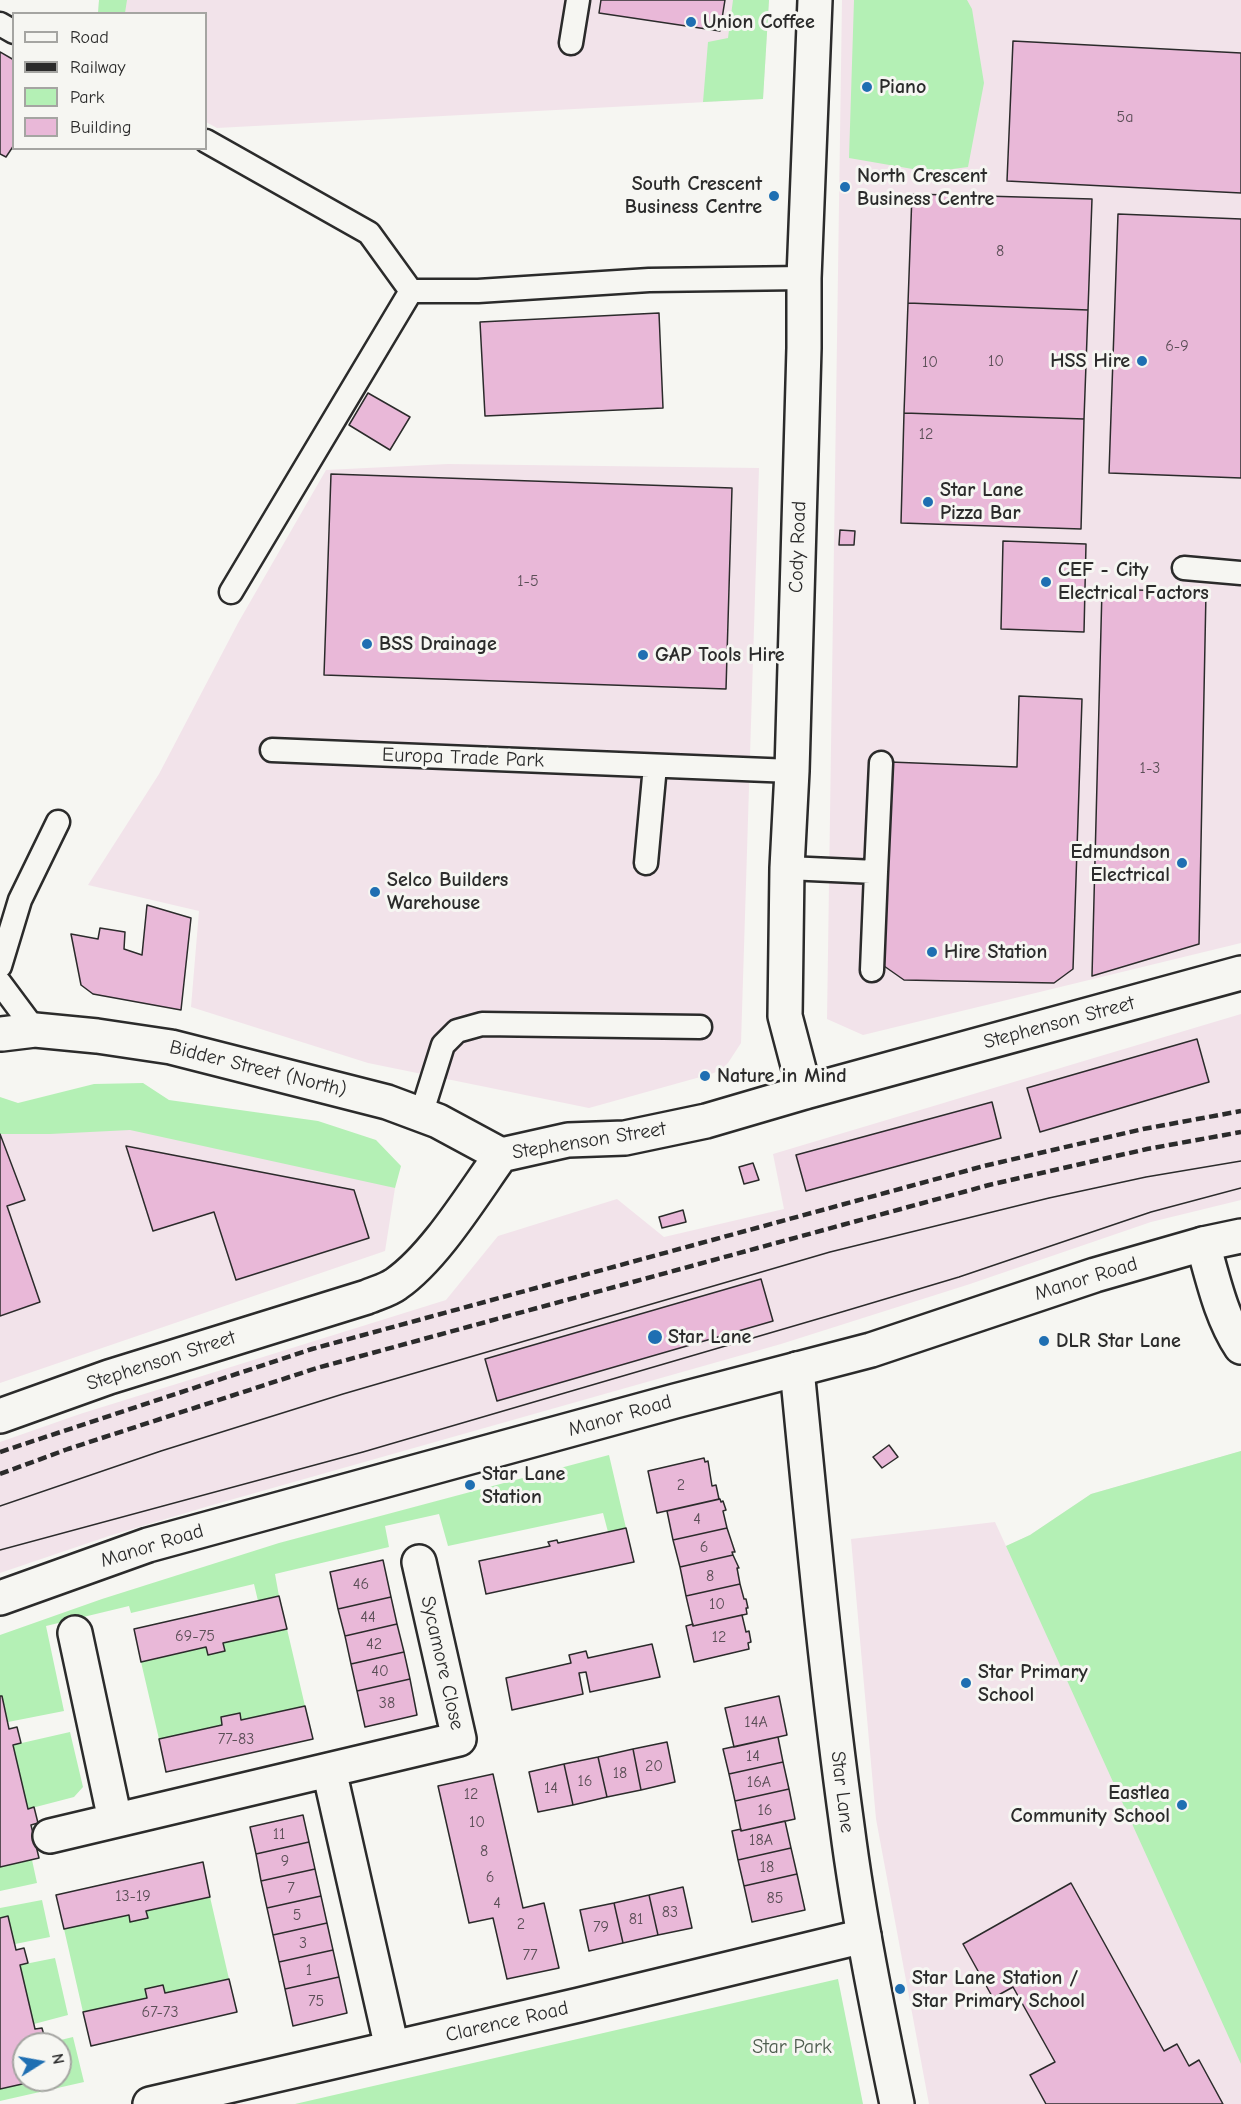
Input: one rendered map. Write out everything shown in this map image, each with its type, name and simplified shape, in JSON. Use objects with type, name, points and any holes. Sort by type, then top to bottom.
[{"type":"street","name":"Cody Road","points":[[805,1092],[785,1016],[787,868],[792,771],[804,278],[815,0]]},
{"type":"street","name":"Stephenson Street","points":[[0,1416],[109,1377],[367,1297],[395,1285],[421,1263],[501,1155],[568,1140],[625,1138],[706,1121],[1241,973]]},
{"type":"street","name":"Bidder Street (North)","points":[[1,1034],[35,1030],[97,1035],[171,1047],[387,1102],[438,1121],[501,1155]]},
{"type":"street","name":"Manor Road","points":[[0,1598],[148,1545],[892,1343],[1095,1275],[1203,1244],[1241,1236]]},
{"type":"street","points":[[1203,1244],[1220,1301],[1232,1333],[1241,1347]]},
{"type":"street","name":"Star Lane","points":[[797,1369],[824,1646],[847,1828],[864,1936],[897,2104]]},
{"type":"street","name":"Sycamore Close","points":[[50,1836],[459,1739],[419,1562]]},
{"type":"street","points":[[75,1633],[115,1820]]},
{"type":"street","points":[[329,1770],[392,2048]]},
{"type":"street","name":"Clarence Road","points":[[150,2104],[864,1936]]},
{"type":"lane","points":[[571,44],[578,0]]},
{"type":"lane","points":[[207,142],[369,233],[411,291]]},
{"type":"lane","points":[[411,291],[478,291],[649,280],[804,278]]},
{"type":"lane","points":[[231,592],[411,291]]},
{"type":"lane","points":[[1185,568],[1241,573]]},
{"type":"lane","name":"Europa Trade Park","points":[[272,750],[792,771]]},
{"type":"lane","points":[[872,969],[881,764]]},
{"type":"lane","points":[[646,863],[655,766]]},
{"type":"lane","points":[[0,966],[20,900],[58,822]]},
{"type":"lane","points":[[787,868],[876,872]]},
{"type":"lane","points":[[0,983],[35,1030]]},
{"type":"lane","points":[[421,1115],[443,1045],[457,1031],[482,1024],[700,1027]]},
{"type":"shaded area","points":[[99,0],[769,0],[763,99],[217,128],[207,123],[207,12],[98,12]]},
{"type":"shaded area","points":[[842,0],[1241,0],[1241,943],[863,1035],[827,1019]]},
{"type":"shaded area","points":[[448,464],[759,468],[741,1043],[721,1070],[589,1108],[368,1063],[191,1007],[199,911],[88,885],[159,774],[238,623],[326,470]]},
{"type":"shaded area","points":[[1241,1014],[1241,1200],[1151,1222],[970,1284],[781,1344],[209,1506],[109,1536],[0,1573],[0,1442],[80,1414],[446,1300],[498,1236],[617,1199],[664,1237],[784,1209],[773,1154]]},
{"type":"shaded area","points":[[153,1113],[395,1188],[385,1251],[0,1383],[0,1124]]},
{"type":"shaded area","name":"Star Primary School","points":[[1241,1451],[1241,2104],[929,2104],[876,1819],[851,1539],[995,1522],[1006,1546],[1030,1535],[1091,1494]]},
{"type":"green space","points":[[99,0],[127,0],[125,12],[98,12]]},
{"type":"green space","points":[[733,0],[769,0],[763,99],[703,102],[708,42],[728,38]]},
{"type":"green space","points":[[854,0],[967,0],[972,9],[984,83],[968,167],[930,172],[849,158]]},
{"type":"green space","points":[[143,1083],[169,1100],[318,1121],[376,1140],[401,1166],[395,1188],[130,1130],[0,1134],[0,1097],[18,1103],[94,1084]]},
{"type":"green space","name":"Eastlea Community School","points":[[1241,1451],[1241,2064],[1006,1546],[1030,1535],[1091,1494]]},
{"type":"green space","points":[[609,1455],[626,1528],[608,1532],[603,1513],[448,1546],[439,1514],[385,1526],[389,1547],[275,1574],[279,1596],[258,1601],[254,1584],[131,1613],[129,1606],[46,1626],[64,1711],[8,1722],[2,1696],[0,1696],[0,1635],[102,1599],[279,1543]]},
{"type":"green space","points":[[287,1629],[305,1706],[159,1739],[141,1662],[206,1647],[208,1655],[224,1651],[223,1643]]},
{"type":"green space","points":[[70,1732],[83,1787],[74,1797],[28,1809],[13,1745]]},
{"type":"green space","points":[[32,1860],[37,1883],[0,1891],[0,1867]]},
{"type":"green space","points":[[210,1897],[229,1979],[165,1993],[145,1989],[147,1998],[83,2012],[64,1929],[129,1915],[130,1922],[148,1918],[146,1911]]},
{"type":"green space","points":[[42,1900],[50,1937],[15,1944],[8,1916],[0,1918],[0,1908]]},
{"type":"green space","points":[[55,1958],[68,2015],[34,2024],[20,1965]]},
{"type":"green space","name":"Star Park","points":[[838,1979],[863,2104],[295,2104]]},
{"type":"green space","points":[[72,2037],[84,2082],[72,2085]]},
{"type":"green space","points":[[12,2086],[12,2092],[40,2092],[0,2101],[0,2089]]},
{"type":"building","name":"Union Coffee","points":[[601,0],[725,0],[720,31],[599,13]]},
{"type":"building","points":[[1013,41],[1241,53],[1241,193],[1007,181]]},
{"type":"building","points":[[0,52],[12,59],[12,148],[6,157],[0,154]]},
{"type":"building","points":[[912,194],[1092,199],[1088,310],[908,303]]},
{"type":"building","points":[[1118,214],[1241,219],[1241,478],[1109,473]]},
{"type":"building","points":[[908,303],[1088,310],[1084,419],[904,413]]},
{"type":"building","points":[[659,313],[663,408],[485,416],[480,322]]},
{"type":"building","points":[[368,393],[410,417],[390,450],[349,425]]},
{"type":"building","points":[[904,413],[1084,419],[1081,529],[901,523]]},
{"type":"building","points":[[331,474],[732,488],[726,689],[324,675]]},
{"type":"building","points":[[840,530],[855,531],[854,545],[839,545]]},
{"type":"building","points":[[1003,541],[1086,544],[1084,632],[1001,629]]},
{"type":"building","points":[[1102,589],[1206,592],[1199,944],[1092,976]]},
{"type":"building","points":[[1019,696],[1082,699],[1073,969],[1054,983],[904,980],[884,966],[890,762],[1017,767]]},
{"type":"building","points":[[147,905],[191,918],[181,1010],[93,994],[81,985],[71,934],[98,939],[100,928],[125,932],[124,949],[142,955]]},
{"type":"building","points":[[1197,1039],[1209,1082],[1040,1132],[1027,1088]]},
{"type":"building","points":[[992,1102],[1001,1138],[806,1191],[796,1155]]},
{"type":"building","points":[[0,1134],[25,1200],[7,1206],[40,1302],[0,1316]]},
{"type":"building","points":[[126,1146],[354,1190],[369,1238],[236,1280],[214,1212],[153,1231]]},
{"type":"building","points":[[753,1163],[759,1180],[744,1184],[739,1167]]},
{"type":"building","points":[[683,1210],[686,1222],[662,1228],[659,1217]]},
{"type":"building","points":[[761,1279],[773,1321],[497,1401],[485,1359]]},
{"type":"building","points":[[889,1445],[898,1457],[882,1468],[873,1457]]},
{"type":"building","points":[[704,1458],[705,1462],[708,1461],[712,1486],[716,1485],[719,1499],[657,1513],[648,1471]]},
{"type":"building","points":[[720,1499],[726,1510],[723,1511],[727,1528],[673,1540],[667,1511]]},
{"type":"building","points":[[626,1528],[634,1562],[486,1594],[479,1561],[550,1546],[548,1542],[557,1540],[558,1543]]},
{"type":"building","points":[[727,1528],[735,1552],[732,1552],[733,1555],[680,1567],[673,1540]]},
{"type":"building","points":[[733,1555],[739,1568],[737,1568],[740,1584],[686,1596],[680,1567]]},
{"type":"building","points":[[383,1560],[391,1597],[338,1609],[330,1572]]},
{"type":"building","points":[[740,1584],[744,1599],[746,1599],[747,1614],[693,1626],[686,1596]]},
{"type":"building","points":[[279,1596],[287,1629],[223,1643],[225,1651],[208,1655],[206,1647],[141,1662],[134,1629]]},
{"type":"building","points":[[391,1597],[397,1624],[345,1636],[338,1609]]},
{"type":"building","points":[[742,1615],[746,1632],[749,1631],[751,1642],[748,1643],[749,1649],[694,1662],[686,1626]]},
{"type":"building","points":[[397,1624],[404,1652],[351,1664],[345,1636]]},
{"type":"building","points":[[652,1644],[660,1677],[590,1692],[586,1672],[579,1673],[583,1694],[512,1710],[506,1678],[571,1663],[569,1655],[586,1651],[588,1658]]},
{"type":"building","points":[[404,1652],[410,1679],[357,1691],[351,1664]]},
{"type":"building","points":[[410,1679],[417,1715],[365,1727],[357,1691]]},
{"type":"building","points":[[0,1696],[2,1696],[9,1729],[17,1727],[21,1743],[13,1745],[28,1809],[34,1807],[38,1823],[31,1825],[39,1858],[0,1867]]},
{"type":"building","points":[[779,1696],[787,1735],[734,1747],[725,1708]]},
{"type":"building","points":[[305,1706],[313,1739],[166,1772],[159,1739],[222,1725],[221,1717],[240,1713],[241,1720]]},
{"type":"building","points":[[778,1737],[783,1762],[729,1774],[723,1749]]},
{"type":"building","points":[[667,1742],[675,1782],[641,1790],[633,1749]]},
{"type":"building","points":[[633,1749],[641,1790],[607,1797],[598,1757]]},
{"type":"building","points":[[598,1757],[607,1797],[573,1805],[564,1764]]},
{"type":"building","points":[[783,1762],[789,1789],[735,1801],[729,1774]]},
{"type":"building","points":[[564,1764],[573,1805],[538,1812],[529,1772]]},
{"type":"building","points":[[493,1774],[523,1908],[544,1903],[559,1968],[507,1979],[493,1918],[469,1923],[438,1786]]},
{"type":"building","points":[[789,1789],[795,1819],[741,1831],[735,1801]]},
{"type":"building","points":[[303,1815],[309,1842],[256,1854],[250,1827]]},
{"type":"building","points":[[785,1821],[791,1848],[738,1860],[732,1831]]},
{"type":"building","points":[[309,1842],[315,1869],[261,1881],[256,1854]]},
{"type":"building","points":[[791,1848],[797,1874],[744,1886],[738,1860]]},
{"type":"building","points":[[203,1862],[210,1897],[146,1911],[148,1918],[130,1922],[129,1915],[64,1929],[56,1895]]},
{"type":"building","points":[[315,1869],[321,1896],[267,1908],[261,1881]]},
{"type":"building","points":[[797,1874],[805,1910],[752,1922],[744,1886]]},
{"type":"building","points":[[1071,1883],[1164,2051],[1177,2044],[1189,2066],[1199,2060],[1223,2104],[1046,2104],[1030,2075],[1055,2062],[1013,1987],[993,1998],[963,1944]]},
{"type":"building","points":[[683,1887],[692,1928],[658,1935],[649,1895]]},
{"type":"building","points":[[649,1895],[658,1935],[623,1943],[614,1903]]},
{"type":"building","points":[[321,1896],[327,1923],[273,1935],[267,1908]]},
{"type":"building","points":[[614,1903],[623,1943],[589,1951],[580,1910]]},
{"type":"building","points":[[8,1916],[16,1950],[24,1948],[28,1963],[20,1965],[35,2029],[42,2028],[43,2032],[12,2032],[12,2086],[0,2089],[0,1918]]},
{"type":"building","points":[[327,1923],[333,1950],[279,1962],[273,1935]]},
{"type":"building","points":[[333,1950],[339,1977],[285,1989],[279,1962]]},
{"type":"building","points":[[339,1977],[347,2013],[293,2026],[285,1989]]},
{"type":"building","points":[[229,1979],[237,2012],[91,2046],[83,2012],[147,1998],[145,1989],[163,1985],[165,1993]]},
{"type":"tram line","points":[[0,1506],[161,1451],[343,1394],[830,1252],[1049,1198],[1146,1177],[1241,1161]]},
{"type":"tram line","points":[[0,1550],[363,1452],[959,1277],[1151,1212],[1241,1188]]},
{"type":"railway","points":[[0,1452],[312,1349],[984,1166],[1143,1129],[1241,1111]]},
{"type":"railway","points":[[0,1474],[68,1449],[317,1368],[989,1185],[1147,1149],[1241,1132]]},
{"type":"place","name":"Union Coffee","points":[[691,22]]},
{"type":"place","name":"Piano","points":[[867,87]]},
{"type":"place","name":"North Crescent Business Centre","points":[[845,187]]},
{"type":"place","name":"South Crescent Business Centre","points":[[774,196]]},
{"type":"place","name":"HSS Hire","points":[[1142,361]]},
{"type":"place","name":"Star Lane Pizza Bar","points":[[928,502]]},
{"type":"place","name":"CEF - City Electrical Factors","points":[[1046,582]]},
{"type":"place","name":"BSS Drainage","points":[[367,644]]},
{"type":"place","name":"GAP Tools Hire","points":[[643,655]]},
{"type":"place","name":"Edmundson Electrical","points":[[1182,863]]},
{"type":"place","name":"Selco Builders Warehouse","points":[[375,892]]},
{"type":"place","name":"Hire Station","points":[[932,952]]},
{"type":"place","name":"Nature in Mind","points":[[705,1076]]},
{"type":"place","name":"Star Lane","points":[[655,1337]]},
{"type":"place","name":"DLR Star Lane","points":[[1044,1341]]},
{"type":"place","name":"Star Lane Station","points":[[470,1485]]},
{"type":"place","name":"Star Primary School","points":[[966,1683]]},
{"type":"place","name":"Eastlea Community School","points":[[1182,1805]]},
{"type":"place","name":"Star Lane Station / Star Primary School","points":[[900,1989]]}]
